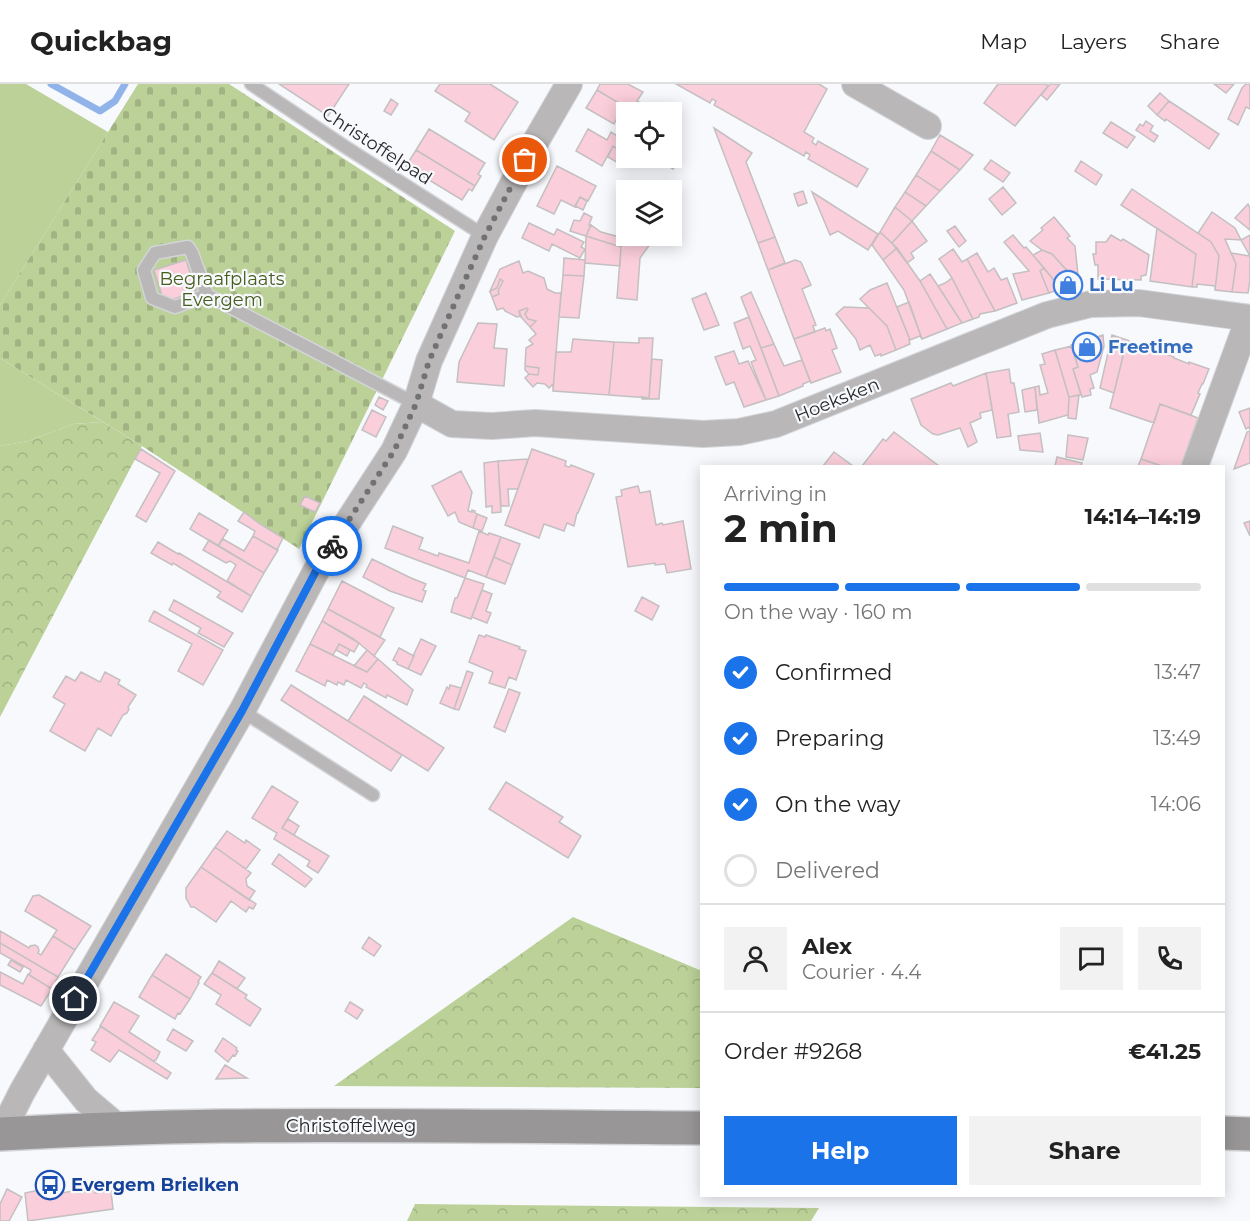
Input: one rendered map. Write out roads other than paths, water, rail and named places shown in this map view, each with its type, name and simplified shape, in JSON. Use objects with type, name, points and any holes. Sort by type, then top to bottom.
[{"type":"main road","name":"Christoffelweg","points":[[0,1134],[119,1128],[379,1125],[700,1128]]},
{"type":"main road","points":[[1225,1133],[1250,1134]]},
{"type":"street","points":[[0,1134],[242,711],[316,571],[394,451],[416,404],[429,361],[485,236],[569,84]]},
{"type":"street","points":[[855,84],[928,126]]},
{"type":"street","name":"Hoeksken","points":[[416,404],[452,424],[492,426],[535,423],[703,434],[739,432],[776,424],[1047,315],[1091,304],[1139,303],[1250,318]]},
{"type":"street","points":[[1194,465],[1250,318]]},
{"type":"street","points":[[46,1050],[86,1100],[119,1128]]},
{"type":"lane","name":"Christoffelpad","points":[[251,84],[485,236]]},
{"type":"lane","points":[[207,294],[175,307],[152,298],[144,270],[155,253],[188,247],[207,294],[416,404]]},
{"type":"lane","points":[[242,711],[373,795]]},
{"type":"waterway","points":[[51,84],[100,111],[115,101],[125,84]]},
{"type":"place","name":"Li Lu","points":[[1068,285]]},
{"type":"place","name":"Freetime","points":[[1087,347]]},
{"type":"place","name":"Evergem Brielken","points":[[50,1185]]},
{"type":"park label","name":"Begraafplaats Evergem","points":[[222,289]]}]
